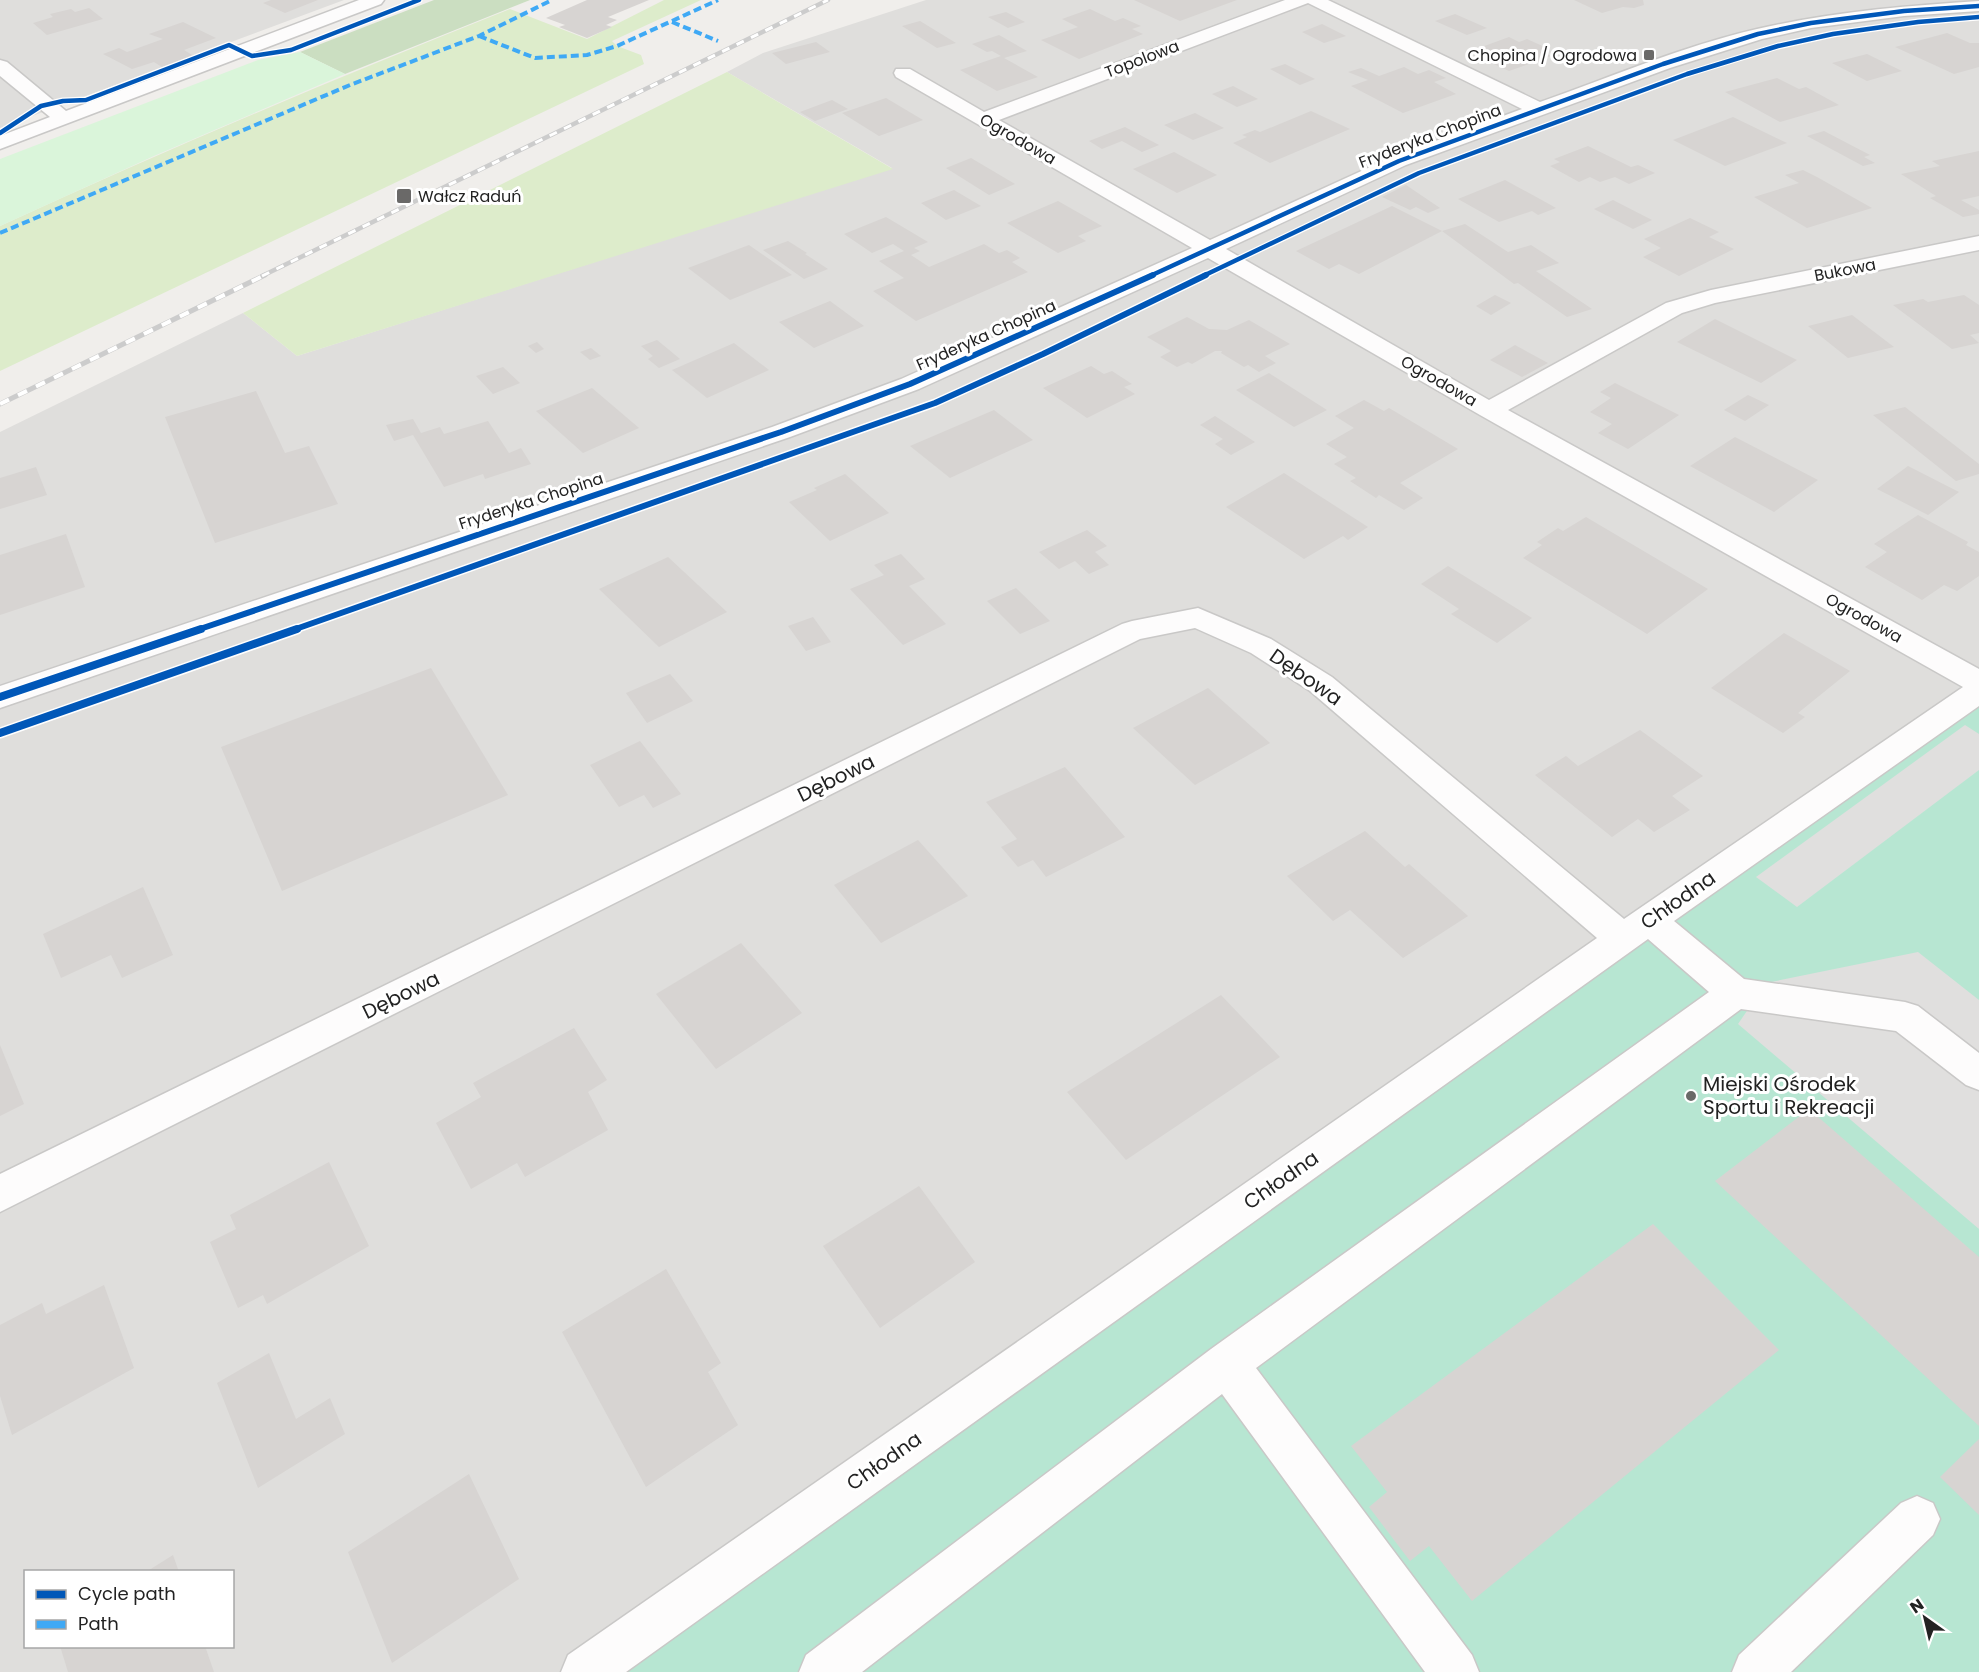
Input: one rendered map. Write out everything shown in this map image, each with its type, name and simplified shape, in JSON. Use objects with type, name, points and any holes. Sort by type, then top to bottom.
[{"type":"street","points":[[0,143],[375,0]]},
{"type":"street","name":"Topolowa","points":[[983,119],[1301,0]]},
{"type":"street","points":[[1314,0],[1538,109]]},
{"type":"street","name":"Fryderyka Chopina","points":[[0,697],[781,432],[910,384],[1024,334],[1399,161],[1663,64],[1758,34],[1811,23],[1871,15],[1979,6]]},
{"type":"street","points":[[0,66],[45,105],[65,118]]},
{"type":"street","name":"Ogrodowa","points":[[903,73],[1489,410],[1979,682]]},
{"type":"street","name":"Bukowa","points":[[1489,410],[1674,309],[1711,297],[1979,243]]},
{"type":"street","name":"Dębowa","points":[[0,1194],[1132,631],[1198,618],[1261,646],[1321,684],[1636,930],[1735,993]]},
{"type":"street","name":"Chłodna","points":[[585,1672],[1636,930],[1979,691]]},
{"type":"street","points":[[823,1672],[1226,1364],[1735,993],[1905,1017],[1979,1074]]},
{"type":"street","points":[[1226,1364],[1455,1672]]},
{"type":"street","points":[[1756,1672],[1917,1520]]},
{"type":"shaded area","points":[[0,0],[344,0],[0,128]]},
{"type":"shaded area","points":[[926,0],[1979,0],[1979,1672],[0,1672],[0,432],[243,313],[297,356],[892,168],[727,72],[763,53]]},
{"type":"shaded area","points":[[1965,725],[1979,734],[1979,770],[1797,907],[1756,877]]},
{"type":"shaded area","points":[[1918,952],[1979,1000],[1979,1229],[1738,1024],[1766,983]]},
{"type":"green space","points":[[434,0],[530,0],[345,74],[300,52]]},
{"type":"green space","points":[[664,0],[701,0],[612,41],[617,46],[641,55],[644,64],[0,371],[0,226],[254,114],[510,9],[587,39]]},
{"type":"green space","points":[[300,52],[345,74],[154,156],[0,226],[0,159],[258,60]]},
{"type":"green space","points":[[727,72],[893,169],[297,356],[243,313]]},
{"type":"green space","name":"Miejski Ośrodek Sportu i Rekreacji","points":[[1979,691],[1979,1672],[585,1672]]},
{"type":"building","points":[[271,0],[318,0],[285,13],[263,3]]},
{"type":"building","points":[[587,0],[649,0],[608,17],[617,20],[606,25],[612,27],[587,38],[559,27],[565,25],[546,18]]},
{"type":"building","points":[[1134,0],[1237,0],[1180,21]]},
{"type":"building","points":[[1574,0],[1643,0],[1644,5],[1634,8],[1623,7],[1602,13]]},
{"type":"building","points":[[89,8],[103,19],[47,35],[33,23],[53,17],[50,14],[71,9],[75,12]]},
{"type":"building","points":[[1090,9],[1115,21],[1123,18],[1141,26],[1132,29],[1143,34],[1079,59],[1041,40],[1078,27],[1062,19]]},
{"type":"building","points":[[1006,12],[1025,22],[1008,28],[988,17]]},
{"type":"building","points":[[1455,14],[1487,28],[1467,35],[1435,21]]},
{"type":"building","points":[[920,21],[956,43],[937,48],[902,26]]},
{"type":"building","points":[[183,22],[216,38],[184,50],[194,56],[162,67],[154,62],[132,69],[103,54],[119,48],[127,52],[163,39],[149,34]]},
{"type":"building","points":[[1322,24],[1346,36],[1324,43],[1302,32]]},
{"type":"building","points":[[1947,33],[1970,43],[1979,43],[1979,67],[1954,74],[1895,47]]},
{"type":"building","points":[[999,35],[1027,51],[1004,58],[1038,77],[997,91],[960,70],[1001,56],[972,44]]},
{"type":"building","points":[[1509,37],[1519,42],[1527,39],[1547,48],[1540,51],[1551,56],[1509,71],[1468,52]]},
{"type":"building","points":[[816,42],[830,52],[786,64],[772,53]]},
{"type":"building","points":[[1867,54],[1902,71],[1867,81],[1832,63]]},
{"type":"building","points":[[1285,64],[1315,79],[1300,85],[1270,69]]},
{"type":"building","points":[[1404,67],[1418,74],[1429,70],[1446,78],[1434,82],[1456,94],[1403,113],[1351,86],[1368,80],[1348,72],[1361,68],[1379,76]]},
{"type":"building","points":[[1777,78],[1799,89],[1806,87],[1839,105],[1780,122],[1725,92]]},
{"type":"building","points":[[1233,86],[1258,99],[1237,107],[1212,94]]},
{"type":"building","points":[[886,98],[923,120],[879,136],[842,113]]},
{"type":"building","points":[[832,100],[848,109],[815,121],[800,112]]},
{"type":"building","points":[[1311,111],[1350,129],[1270,163],[1233,143],[1247,137],[1242,135],[1255,130],[1260,132]]},
{"type":"building","points":[[1195,113],[1224,128],[1193,140],[1164,125]]},
{"type":"building","points":[[1733,117],[1787,143],[1725,166],[1673,140]]},
{"type":"building","points":[[1125,127],[1159,145],[1142,152],[1122,141],[1102,149],[1089,141]]},
{"type":"building","points":[[1824,131],[1870,155],[1864,157],[1875,163],[1863,166],[1807,136]]},
{"type":"building","points":[[1588,146],[1631,167],[1638,165],[1655,173],[1629,184],[1615,177],[1600,182],[1590,177],[1579,182],[1550,166],[1560,162],[1554,159]]},
{"type":"building","points":[[1979,151],[1979,196],[1961,200],[1979,210],[1979,214],[1963,217],[1930,198],[1936,196],[1901,174],[1940,166],[1932,161]]},
{"type":"building","points":[[1174,152],[1217,175],[1177,193],[1133,169]]},
{"type":"building","points":[[971,158],[1015,184],[989,195],[946,168]]},
{"type":"building","points":[[1803,170],[1872,208],[1807,228],[1754,197],[1799,183],[1785,175]]},
{"type":"building","points":[[1505,180],[1556,208],[1538,215],[1532,211],[1499,222],[1458,199]]},
{"type":"building","points":[[1406,185],[1440,208],[1428,213],[1416,207],[1410,210],[1382,197]]},
{"type":"building","points":[[954,190],[981,206],[946,220],[921,203]]},
{"type":"building","points":[[1613,200],[1652,220],[1633,229],[1594,209]]},
{"type":"building","points":[[1058,201],[1102,226],[1078,236],[1086,241],[1058,253],[1007,223]]},
{"type":"building","points":[[1392,206],[1442,231],[1359,274],[1339,264],[1329,269],[1296,251]]},
{"type":"building","points":[[886,217],[928,242],[914,248],[920,251],[911,255],[929,267],[984,244],[999,253],[1007,250],[1020,258],[1012,262],[1028,272],[916,321],[873,291],[904,278],[879,261],[904,251],[893,244],[872,253],[844,234]]},
{"type":"building","points":[[1690,218],[1719,232],[1709,237],[1734,249],[1679,276],[1643,257],[1661,248],[1644,239]]},
{"type":"building","points":[[1465,224],[1508,252],[1531,245],[1559,263],[1536,271],[1592,309],[1567,317],[1518,283],[1514,284],[1442,231]]},
{"type":"building","points":[[788,241],[828,269],[804,279],[763,250]]},
{"type":"building","points":[[749,245],[792,275],[730,300],[688,268]]},
{"type":"building","points":[[1495,295],[1511,303],[1491,315],[1476,306]]},
{"type":"building","points":[[1964,295],[1979,305],[1979,333],[1970,335],[1979,343],[1952,349],[1893,305],[1923,299],[1928,302]]},
{"type":"building","points":[[830,301],[864,326],[814,348],[779,322]]},
{"type":"building","points":[[1852,315],[1894,347],[1848,358],[1808,326]]},
{"type":"building","points":[[1187,317],[1209,329],[1227,330],[1249,320],[1290,344],[1265,356],[1276,363],[1259,372],[1248,365],[1244,367],[1221,353],[1222,351],[1215,351],[1192,364],[1188,362],[1177,367],[1160,357],[1171,351],[1147,337]]},
{"type":"building","points":[[1715,319],[1797,360],[1761,383],[1677,342]]},
{"type":"building","points":[[657,340],[680,359],[659,368],[648,359],[653,356],[641,346]]},
{"type":"building","points":[[537,342],[544,349],[536,353],[528,346]]},
{"type":"building","points":[[734,343],[769,370],[707,398],[672,370]]},
{"type":"building","points":[[1515,345],[1548,363],[1522,377],[1490,360]]},
{"type":"building","points":[[591,348],[601,356],[590,360],[580,352]]},
{"type":"building","points":[[1091,366],[1104,374],[1112,371],[1132,384],[1124,387],[1135,394],[1087,418],[1043,388]]},
{"type":"building","points":[[503,367],[520,383],[493,394],[476,376]]},
{"type":"building","points":[[1269,373],[1327,410],[1294,427],[1236,390]]},
{"type":"building","points":[[1615,383],[1679,415],[1628,449],[1598,433],[1612,424],[1590,412],[1611,398],[1600,392]]},
{"type":"building","points":[[592,388],[639,428],[583,453],[536,411]]},
{"type":"building","points":[[256,391],[285,453],[309,446],[338,504],[215,543],[165,417]]},
{"type":"building","points":[[1748,395],[1769,405],[1745,421],[1724,410]]},
{"type":"building","points":[[1364,400],[1384,411],[1389,408],[1458,449],[1400,483],[1423,498],[1404,510],[1379,495],[1376,498],[1350,481],[1356,478],[1334,464],[1347,457],[1326,444],[1354,428],[1335,416]]},
{"type":"building","points":[[1905,407],[1979,464],[1979,474],[1956,481],[1873,415]]},
{"type":"building","points":[[994,410],[1033,440],[950,478],[910,446]]},
{"type":"building","points":[[1215,416],[1255,442],[1231,455],[1215,444],[1223,439],[1200,425]]},
{"type":"building","points":[[413,419],[421,433],[440,427],[444,434],[488,421],[509,453],[521,448],[531,464],[485,479],[483,474],[444,487],[413,435],[394,441],[386,425]]},
{"type":"building","points":[[1735,437],[1818,480],[1774,512],[1690,466]]},
{"type":"building","points":[[1908,466],[1959,492],[1928,515],[1877,489]]},
{"type":"building","points":[[36,467],[47,495],[0,509],[0,478]]},
{"type":"building","points":[[1284,473],[1368,527],[1348,540],[1343,536],[1304,559],[1226,507]]},
{"type":"building","points":[[845,474],[889,513],[830,541],[789,502]]},
{"type":"building","points":[[1918,515],[1968,542],[1966,545],[1979,552],[1979,576],[1957,591],[1944,585],[1922,600],[1865,567],[1887,552],[1874,544]]},
{"type":"building","points":[[1586,517],[1708,589],[1647,634],[1523,558],[1542,545],[1537,542],[1558,528],[1563,531]]},
{"type":"building","points":[[1087,530],[1107,546],[1095,552],[1109,565],[1089,574],[1075,561],[1059,569],[1039,552]]},
{"type":"building","points":[[66,534],[85,587],[0,615],[0,555]]},
{"type":"building","points":[[901,554],[925,579],[909,586],[946,624],[903,645],[850,589],[884,575],[874,565]]},
{"type":"building","points":[[668,557],[727,612],[659,647],[599,589]]},
{"type":"building","points":[[1448,566],[1532,618],[1497,643],[1451,614],[1459,609],[1421,584]]},
{"type":"building","points":[[1016,588],[1050,621],[1020,634],[987,601]]},
{"type":"building","points":[[813,617],[831,642],[806,651],[788,626]]},
{"type":"building","points":[[1784,633],[1850,671],[1798,713],[1805,717],[1783,733],[1711,688]]},
{"type":"building","points":[[431,668],[508,795],[282,891],[221,747]]},
{"type":"building","points":[[670,674],[693,701],[647,723],[626,693]]},
{"type":"building","points":[[1208,688],[1270,743],[1195,785],[1133,728]]},
{"type":"building","points":[[1640,730],[1703,776],[1672,796],[1690,810],[1654,832],[1638,819],[1612,837],[1535,775],[1566,756],[1578,766]]},
{"type":"building","points":[[640,741],[681,794],[653,808],[644,795],[619,807],[590,765]]},
{"type":"building","points":[[1065,767],[1125,837],[1046,877],[1033,860],[1018,867],[1001,847],[1017,839],[986,802]]},
{"type":"building","points":[[1365,831],[1405,867],[1409,864],[1468,916],[1403,958],[1350,910],[1333,921],[1287,876]]},
{"type":"building","points":[[918,840],[968,896],[881,943],[834,885]]},
{"type":"building","points":[[143,887],[173,955],[122,978],[111,955],[61,978],[43,934]]},
{"type":"building","points":[[741,943],[802,1013],[716,1069],[656,994]]},
{"type":"building","points":[[1221,995],[1280,1057],[1126,1160],[1067,1092]]},
{"type":"building","points":[[574,1028],[607,1080],[588,1092],[608,1130],[525,1177],[517,1163],[471,1189],[436,1123],[481,1097],[473,1083]]},
{"type":"building","points":[[0,1045],[24,1104],[0,1116]]},
{"type":"building","points":[[1809,1109],[1979,1257],[1979,1426],[1715,1181]]},
{"type":"building","points":[[329,1162],[369,1246],[267,1304],[263,1295],[238,1308],[210,1242],[236,1229],[230,1215]]},
{"type":"building","points":[[919,1186],[975,1262],[880,1328],[823,1246]]},
{"type":"building","points":[[1653,1224],[1779,1350],[1472,1601],[1429,1546],[1410,1561],[1369,1507],[1387,1492],[1351,1446]]},
{"type":"building","points":[[666,1269],[721,1363],[708,1372],[738,1425],[646,1487],[562,1332]]},
{"type":"building","points":[[104,1285],[134,1368],[12,1435],[0,1396],[0,1325],[42,1303],[46,1314]]},
{"type":"building","points":[[269,1353],[296,1419],[330,1398],[345,1434],[258,1488],[217,1383]]},
{"type":"building","points":[[1979,1439],[1979,1515],[1940,1477]]},
{"type":"building","points":[[469,1474],[519,1579],[392,1663],[348,1552]]},
{"type":"building","points":[[173,1555],[178,1570],[149,1570]]},
{"type":"building","points":[[61,1648],[206,1648],[214,1672],[68,1672]]},
{"type":"railway","points":[[262,276],[828,0]]},
{"type":"railway","points":[[0,404],[265,275]]},
{"type":"marked path","points":[[0,233],[350,85],[479,36],[552,0]]},
{"type":"marked path","points":[[479,36],[535,58],[587,55],[617,46],[718,0]]},
{"type":"marked path","points":[[672,22],[718,41]]},
{"type":"cycle path","points":[[0,133],[27,113],[48,103],[86,100],[229,45],[252,56],[291,50],[419,0]]},
{"type":"cycle path","points":[[0,697],[781,432],[910,384],[1024,334],[1399,161],[1663,64],[1758,34],[1811,23],[1904,11],[1979,6]]},
{"type":"cycle path","points":[[0,733],[935,403],[1043,354],[1350,204],[1419,173],[1687,74],[1778,46],[1833,34],[1918,22],[1979,17]]},
{"type":"place","name":"Chopina / Ogrodowa","points":[[1649,55]]},
{"type":"place","name":"Wałcz Raduń","points":[[404,196]]},
{"type":"place","name":"Miejski Ośrodek Sportu i Rekreacji","points":[[1691,1096]]}]
